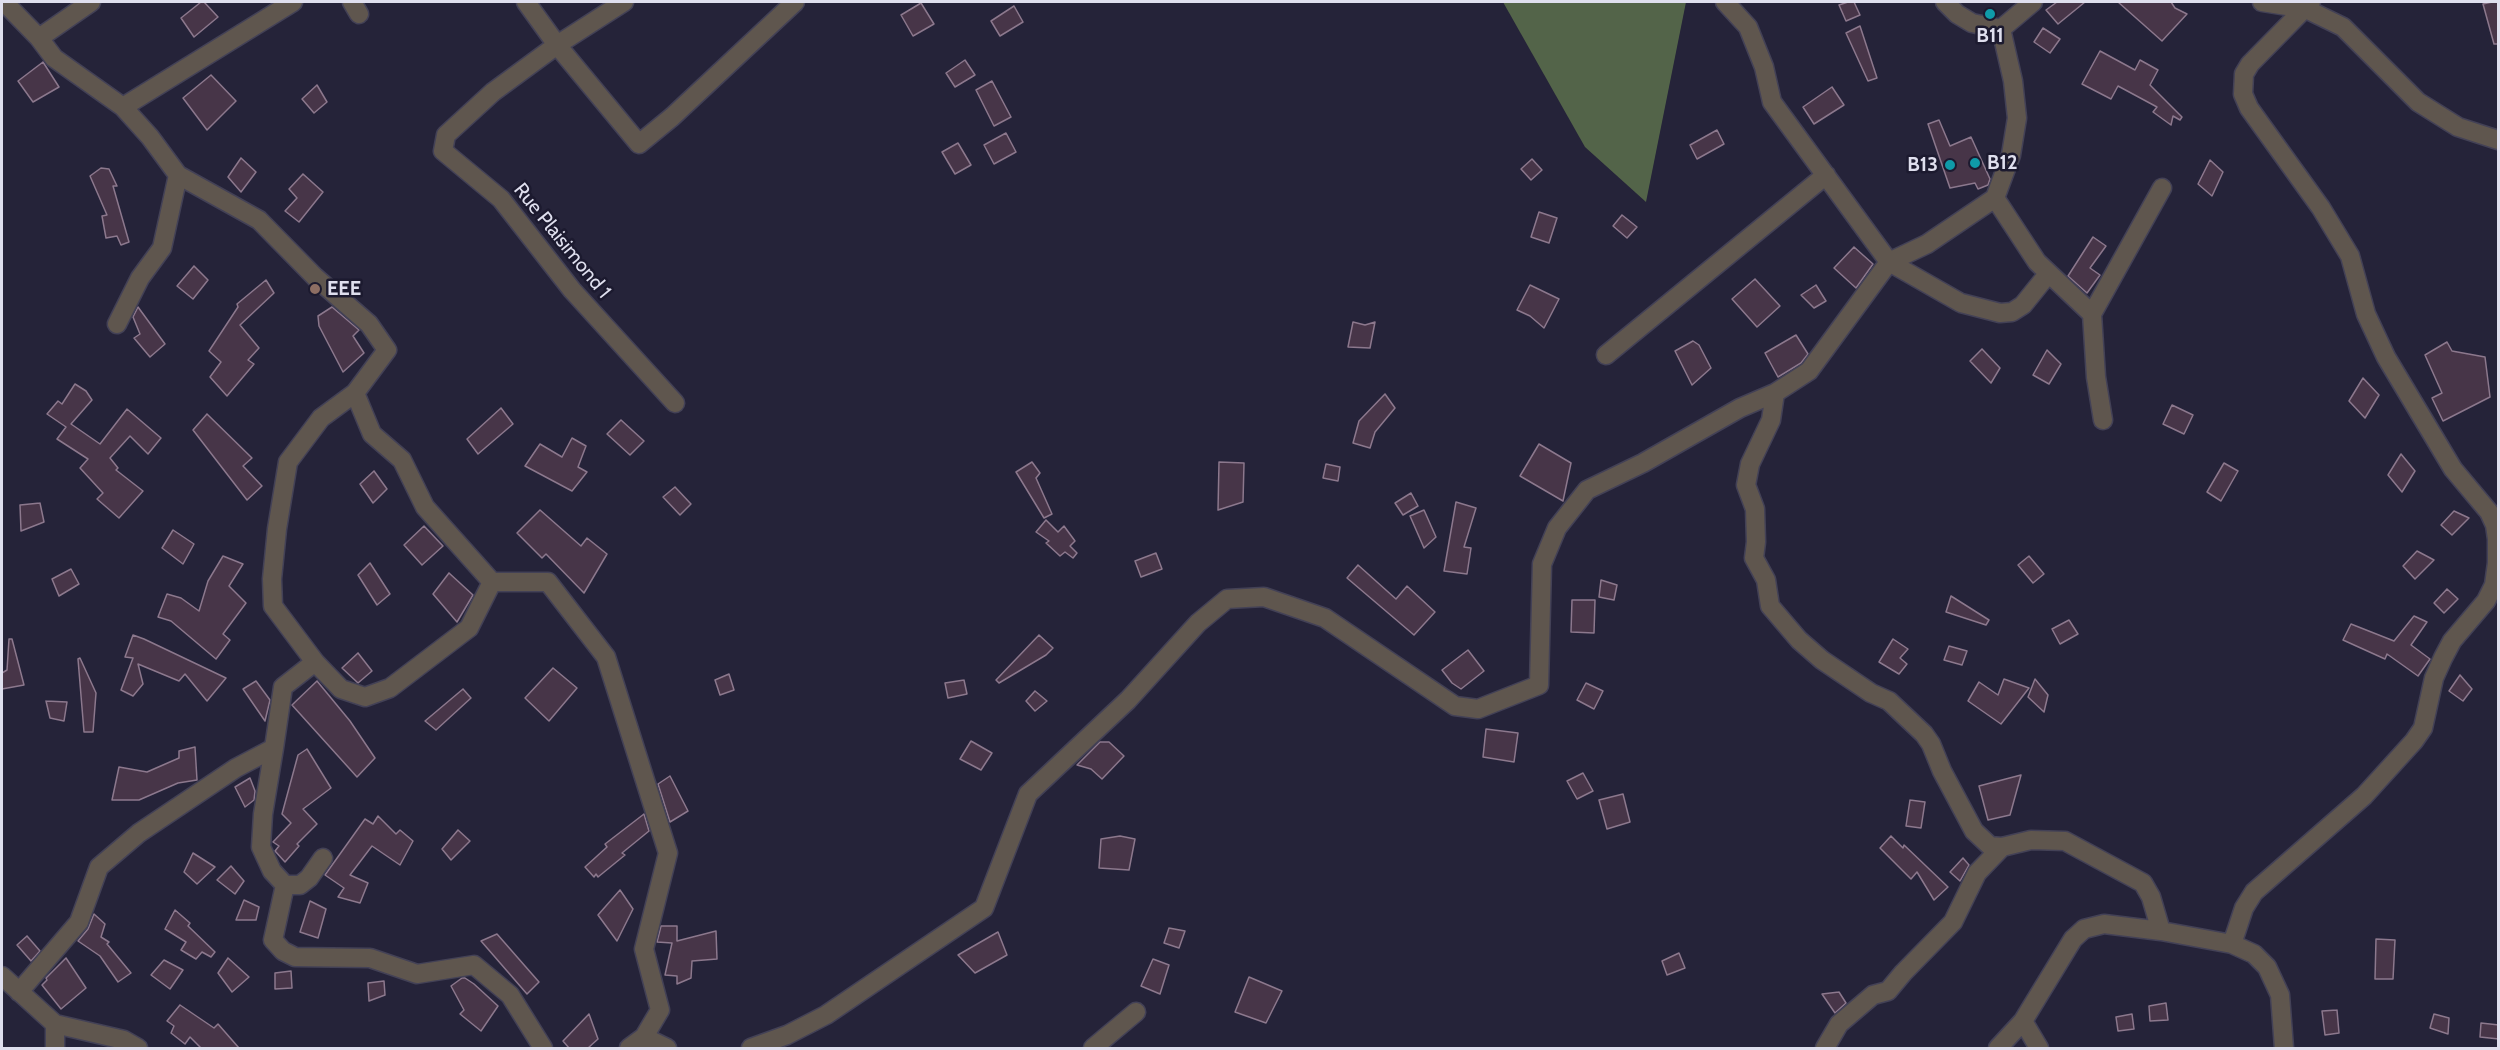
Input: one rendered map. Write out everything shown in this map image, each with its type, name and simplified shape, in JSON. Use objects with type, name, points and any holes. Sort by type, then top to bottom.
[{"type":"street","points":[[3,2],[39,38],[54,58],[123,107],[150,137],[178,175],[259,220],[315,277],[369,324],[387,351],[355,393],[321,418],[288,462],[277,529],[272,579],[273,606],[315,662],[341,689],[365,697],[390,688],[469,628],[492,582]]},
{"type":"street","points":[[39,38],[91,2]]},
{"type":"street","points":[[123,107],[293,2]]},
{"type":"street","points":[[526,2],[557,45],[639,144],[672,117],[795,2]]},
{"type":"street","points":[[557,45],[624,2]]},
{"type":"street","points":[[1725,2],[1748,27],[1764,67],[1772,102],[1889,262],[1961,303],[2000,314],[2012,312],[2023,305],[2048,274]]},
{"type":"street","points":[[1946,2],[1957,14],[1972,23],[2001,29]]},
{"type":"street","points":[[2001,29],[2033,2]]},
{"type":"street","points":[[2262,2],[2309,5],[2343,27],[2418,102],[2458,127],[2499,140]]},
{"type":"street","points":[[2232,944],[2244,908],[2254,892],[2364,796],[2414,741],[2423,728],[2434,678],[2443,658],[2452,640],[2486,601],[2494,585],[2497,563],[2495,525],[2489,512],[2453,470],[2386,357],[2366,314],[2350,256],[2321,208],[2249,108],[2243,94],[2244,74],[2250,64],[2309,5]]},
{"type":"street","points":[[751,1048],[786,1035],[826,1015],[984,908],[1028,794],[1128,700],[1198,623],[1227,599],[1264,597],[1325,618],[1455,706],[1478,709],[1539,685],[1542,564],[1557,528],[1587,490],[1643,463],[1740,408],[1775,393],[1809,370],[1889,262],[1927,244],[1995,198],[2011,155],[2017,118],[2013,81],[2001,29]]},
{"type":"street","name":"Rue Plaisimond 1","points":[[557,45],[493,92],[464,118],[446,135],[443,151],[501,199],[572,290],[675,404]]},
{"type":"street","points":[[117,324],[140,278],[162,248],[178,175]]},
{"type":"street","points":[[1606,355],[1826,176]]},
{"type":"street","points":[[2103,420],[2096,377],[2092,314],[2162,188]]},
{"type":"street","points":[[1995,198],[2027,249],[2048,274],[2092,314]]},
{"type":"street","points":[[355,393],[372,434],[402,460],[425,507],[492,582],[548,582],[606,657],[668,853],[644,949],[660,1010],[644,1037],[629,1048]]},
{"type":"street","points":[[1775,393],[1770,420],[1750,464],[1746,485],[1755,509],[1754,558],[1766,579],[1770,606],[1799,640],[1822,660],[1871,693],[1889,701],[1918,728],[1931,744],[1942,771],[1974,831],[1990,846],[2002,847],[2031,840],[2065,841],[2143,883],[2151,897],[2161,931]]},
{"type":"street","points":[[315,662],[283,687],[264,805],[261,847],[272,871],[285,885],[300,885],[309,879],[323,858]]},
{"type":"street","points":[[19,993],[79,922],[99,867],[139,833],[236,768],[274,748]]},
{"type":"street","points":[[1825,1048],[1839,1024],[1873,995],[1888,992],[1903,973],[1953,922],[1977,873],[2002,847]]},
{"type":"street","points":[[285,885],[273,940],[283,951],[295,957],[370,958],[417,974],[474,965],[510,995],[543,1048]]},
{"type":"street","points":[[1998,1048],[2023,1021],[2073,939],[2084,929],[2104,924],[2161,931],[2232,944],[2254,954],[2267,967],[2280,995],[2284,1048]]},
{"type":"street","points":[[2,976],[55,1024],[124,1040],[138,1048]]},
{"type":"street","points":[[1093,1048],[1136,1012]]},
{"type":"street","points":[[2023,1021],[2039,1048]]},
{"type":"street","points":[[55,1024],[55,1048]]},
{"type":"street","points":[[644,1037],[667,1048]]},
{"type":"green space","points":[[1503,2],[1686,2],[1646,202],[1585,147]]},
{"type":"building","points":[[204,2],[218,17],[194,37],[181,18]]},
{"type":"building","points":[[1854,2],[1860,15],[1846,21],[1839,5]]},
{"type":"building","points":[[2057,2],[2085,2],[2058,24],[2046,10]]},
{"type":"building","points":[[2118,2],[2171,2],[2175,8],[2187,14],[2162,41]]},
{"type":"building","points":[[2499,2],[2499,44],[2494,44],[2483,4]]},
{"type":"building","points":[[921,3],[934,24],[913,36],[901,15]]},
{"type":"building","points":[[1014,6],[1023,22],[1000,36],[991,21]]},
{"type":"building","points":[[1860,26],[1877,78],[1868,81],[1846,33]]},
{"type":"building","points":[[2043,28],[2060,39],[2050,53],[2034,42]]},
{"type":"building","points":[[2100,51],[2135,70],[2140,60],[2158,70],[2150,85],[2182,117],[2180,120],[2173,116],[2171,125],[2153,112],[2157,107],[2118,86],[2111,99],[2082,84]]},
{"type":"building","points":[[965,60],[975,75],[955,87],[946,73]]},
{"type":"building","points":[[43,62],[59,87],[33,102],[18,81]]},
{"type":"building","points":[[211,75],[236,101],[207,130],[183,98]]},
{"type":"building","points":[[992,81],[1011,117],[994,126],[976,90]]},
{"type":"building","points":[[317,85],[327,102],[314,113],[302,99]]},
{"type":"building","points":[[1832,87],[1844,105],[1814,124],[1803,107]]},
{"type":"building","points":[[1939,120],[1950,146],[1971,137],[1990,179],[1988,185],[1978,189],[1975,183],[1950,188],[1928,124]]},
{"type":"building","points":[[1717,130],[1724,144],[1697,159],[1690,145]]},
{"type":"building","points":[[1006,133],[1016,152],[994,164],[984,145]]},
{"type":"building","points":[[958,143],[971,165],[955,174],[942,152]]},
{"type":"building","points":[[241,158],[256,172],[241,192],[228,177]]},
{"type":"building","points":[[1532,159],[1542,170],[1531,180],[1521,169]]},
{"type":"building","points":[[2210,160],[2223,172],[2212,196],[2198,184]]},
{"type":"building","points":[[101,168],[109,169],[117,186],[113,186],[129,242],[121,245],[117,236],[106,238],[102,216],[107,215],[90,176]]},
{"type":"building","points":[[303,174],[323,192],[299,222],[285,211],[297,198],[289,189]]},
{"type":"building","points":[[1539,212],[1557,218],[1549,243],[1531,237]]},
{"type":"building","points":[[1622,215],[1637,227],[1627,238],[1613,226]]},
{"type":"building","points":[[2093,237],[2106,246],[2090,268],[2100,275],[2087,293],[2068,276]]},
{"type":"building","points":[[1854,247],[1873,264],[1856,288],[1834,268]]},
{"type":"building","points":[[194,266],[208,280],[193,299],[177,286]]},
{"type":"building","points":[[1755,279],[1780,306],[1757,327],[1732,299]]},
{"type":"building","points":[[266,280],[274,293],[240,325],[259,348],[248,360],[254,364],[227,396],[210,377],[221,362],[209,351],[238,307],[237,304]]},
{"type":"building","points":[[1530,285],[1559,299],[1544,328],[1530,316],[1517,310]]},
{"type":"building","points":[[1816,285],[1826,301],[1814,308],[1801,295]]},
{"type":"building","points":[[138,307],[165,344],[150,357],[134,338],[140,334],[133,317]]},
{"type":"building","points":[[332,307],[359,330],[353,336],[364,353],[343,372],[319,326],[318,316]]},
{"type":"building","points":[[1353,322],[1365,325],[1375,322],[1370,348],[1348,347]]},
{"type":"building","points":[[1796,335],[1808,354],[1801,363],[1778,377],[1765,353]]},
{"type":"building","points":[[1693,341],[1699,345],[1711,368],[1692,385],[1675,351]]},
{"type":"building","points":[[2447,342],[2452,351],[2485,357],[2490,397],[2443,421],[2432,398],[2442,393],[2425,355]]},
{"type":"building","points":[[1982,349],[2000,368],[1991,383],[1970,361]]},
{"type":"building","points":[[2047,350],[2061,364],[2049,384],[2033,375]]},
{"type":"building","points":[[2363,378],[2379,395],[2365,418],[2349,401]]},
{"type":"building","points":[[75,384],[86,391],[92,400],[71,424],[100,444],[127,409],[161,438],[148,454],[130,436],[110,458],[118,468],[116,470],[143,491],[119,518],[97,499],[103,493],[80,468],[88,459],[57,439],[66,427],[47,414],[58,401],[62,404]]},
{"type":"building","points":[[1385,394],[1395,408],[1375,432],[1370,448],[1353,443],[1359,421]]},
{"type":"building","points":[[2172,405],[2193,415],[2184,434],[2163,424]]},
{"type":"building","points":[[501,408],[513,424],[478,454],[467,439]]},
{"type":"building","points":[[207,414],[252,458],[243,466],[262,486],[247,500],[193,430]]},
{"type":"building","points":[[621,420],[644,441],[630,455],[607,434]]},
{"type":"building","points":[[572,438],[586,446],[578,467],[587,472],[572,491],[525,466],[540,444],[562,457]]},
{"type":"building","points":[[1539,444],[1571,463],[1563,501],[1520,476]]},
{"type":"building","points":[[2401,454],[2415,471],[2402,492],[2388,475]]},
{"type":"building","points":[[1032,462],[1040,473],[1036,478],[1052,514],[1044,518],[1016,472]]},
{"type":"building","points":[[1219,462],[1244,463],[1243,502],[1218,510]]},
{"type":"building","points":[[2224,463],[2238,471],[2221,501],[2207,492]]},
{"type":"building","points":[[1326,464],[1340,467],[1338,481],[1323,478]]},
{"type":"building","points":[[374,471],[387,489],[373,503],[360,484]]},
{"type":"building","points":[[675,487],[691,504],[680,515],[663,497]]},
{"type":"building","points":[[1411,493],[1418,506],[1403,515],[1395,503]]},
{"type":"building","points":[[1456,502],[1476,508],[1464,547],[1471,548],[1467,574],[1444,571]]},
{"type":"building","points":[[40,503],[44,522],[21,531],[20,505]]},
{"type":"building","points":[[540,510],[581,546],[587,538],[607,554],[584,593],[546,554],[542,558],[517,533]]},
{"type":"building","points":[[1424,510],[1436,537],[1424,548],[1410,516]]},
{"type":"building","points":[[2454,511],[2469,518],[2452,535],[2441,525]]},
{"type":"building","points":[[1046,520],[1058,532],[1064,526],[1075,541],[1070,546],[1077,553],[1073,558],[1065,552],[1060,556],[1046,543],[1049,541],[1036,532]]},
{"type":"building","points":[[424,526],[443,546],[422,565],[404,545]]},
{"type":"building","points":[[173,530],[194,544],[183,564],[162,548]]},
{"type":"building","points":[[2417,551],[2434,560],[2415,579],[2403,566]]},
{"type":"building","points":[[1156,553],[1162,569],[1141,577],[1135,561]]},
{"type":"building","points":[[223,556],[243,564],[229,586],[246,603],[223,634],[230,640],[216,659],[171,621],[158,617],[167,594],[181,598],[199,611],[208,581]]},
{"type":"building","points":[[2029,556],[2044,574],[2033,583],[2018,565]]},
{"type":"building","points":[[370,563],[390,594],[377,605],[358,575]]},
{"type":"building","points":[[1358,565],[1396,599],[1407,586],[1435,612],[1414,635],[1347,578]]},
{"type":"building","points":[[71,569],[79,584],[59,596],[52,579]]},
{"type":"building","points":[[449,573],[473,595],[457,622],[433,594]]},
{"type":"building","points":[[1601,580],[1617,585],[1614,600],[1599,597]]},
{"type":"building","points":[[2447,589],[2458,599],[2444,613],[2434,603]]},
{"type":"building","points":[[1951,596],[1989,620],[1986,625],[1946,612]]},
{"type":"building","points":[[1572,600],[1595,600],[1594,633],[1571,632]]},
{"type":"building","points":[[2414,616],[2427,622],[2411,645],[2430,659],[2418,676],[2387,654],[2385,659],[2343,640],[2351,624],[2394,641]]},
{"type":"building","points":[[2069,620],[2078,634],[2060,644],[2052,629]]},
{"type":"building","points":[[133,635],[226,678],[207,701],[185,674],[179,681],[138,664],[143,684],[133,696],[121,690],[133,658],[125,657]]},
{"type":"building","points":[[1039,635],[1053,648],[1046,655],[999,683],[996,680]]},
{"type":"building","points":[[9,639],[12,639],[24,685],[2,689],[2,673],[7,670]]},
{"type":"building","points":[[1893,639],[1908,649],[1900,658],[1907,664],[1899,674],[1879,662]]},
{"type":"building","points":[[1949,646],[1967,651],[1962,665],[1944,660]]},
{"type":"building","points":[[1468,650],[1484,671],[1461,689],[1452,683],[1442,670]]},
{"type":"building","points":[[358,653],[372,671],[358,683],[342,668]]},
{"type":"building","points":[[80,658],[96,693],[93,732],[84,732],[78,659]]},
{"type":"building","points":[[553,668],[577,688],[549,721],[525,698]]},
{"type":"building","points":[[729,674],[734,690],[720,695],[715,680]]},
{"type":"building","points":[[2460,675],[2472,689],[2463,701],[2449,691]]},
{"type":"building","points":[[2004,679],[2029,688],[2001,724],[1968,701],[1979,682],[1998,695]]},
{"type":"building","points":[[2035,679],[2048,695],[2044,712],[2028,697]]},
{"type":"building","points":[[964,680],[967,694],[948,698],[945,683]]},
{"type":"building","points":[[256,681],[270,700],[265,721],[243,689]]},
{"type":"building","points":[[317,681],[350,721],[375,758],[357,777],[292,705]]},
{"type":"building","points":[[1586,683],[1603,691],[1594,709],[1577,700]]},
{"type":"building","points":[[463,689],[471,698],[436,730],[425,721]]},
{"type":"building","points":[[1035,691],[1047,701],[1035,711],[1026,701]]},
{"type":"building","points":[[46,701],[67,702],[64,721],[50,718]]},
{"type":"building","points":[[1486,729],[1518,733],[1514,762],[1483,757]]},
{"type":"building","points":[[971,741],[992,753],[981,770],[960,759]]},
{"type":"building","points":[[1100,742],[1109,742],[1124,756],[1102,779],[1091,769],[1077,765]]},
{"type":"building","points":[[195,747],[197,780],[178,783],[139,800],[112,800],[119,767],[147,772],[179,758],[179,751]]},
{"type":"building","points":[[307,749],[331,788],[303,809],[317,824],[297,844],[299,846],[285,862],[275,851],[279,846],[273,842],[291,823],[282,814],[298,755]]},
{"type":"building","points":[[1583,773],[1593,791],[1577,799],[1567,781]]},
{"type":"building","points":[[2021,775],[2010,815],[1988,820],[1979,786]]},
{"type":"building","points":[[670,776],[688,811],[670,822],[658,784]]},
{"type":"building","points":[[250,778],[255,791],[254,800],[245,807],[235,787]]},
{"type":"building","points":[[1623,794],[1630,822],[1607,829],[1599,800]]},
{"type":"building","points":[[1910,800],[1925,802],[1921,828],[1906,826]]},
{"type":"building","points":[[644,814],[649,831],[622,853],[625,855],[598,877],[596,874],[594,877],[585,867],[607,847],[605,844]]},
{"type":"building","points":[[378,816],[396,834],[400,830],[413,841],[400,865],[372,846],[350,875],[368,883],[360,903],[338,897],[344,888],[325,875],[365,819],[373,824]]},
{"type":"building","points":[[458,830],[470,841],[451,860],[442,849]]},
{"type":"building","points":[[1120,836],[1135,839],[1129,870],[1099,868],[1101,839]]},
{"type":"building","points":[[1891,836],[1903,848],[1904,845],[1948,887],[1934,900],[1917,872],[1911,879],[1880,848]]},
{"type":"building","points":[[193,853],[215,867],[197,884],[184,872]]},
{"type":"building","points":[[1963,858],[1969,865],[1960,881],[1950,872]]},
{"type":"building","points":[[231,866],[244,881],[235,894],[217,880]]},
{"type":"building","points":[[620,890],[633,909],[617,941],[598,915]]},
{"type":"building","points":[[244,900],[259,907],[256,920],[236,920]]},
{"type":"building","points":[[310,901],[326,909],[318,938],[300,932]]},
{"type":"building","points":[[175,910],[190,923],[188,926],[215,952],[211,957],[202,952],[196,959],[181,950],[186,942],[165,929]]},
{"type":"building","points":[[94,914],[105,924],[101,937],[109,942],[107,944],[131,973],[118,982],[100,956],[78,941],[88,929]]},
{"type":"building","points":[[661,926],[677,926],[677,941],[716,931],[717,959],[692,961],[691,978],[677,984],[677,976],[665,975],[672,943],[657,942]]},
{"type":"building","points":[[1169,928],[1185,931],[1179,948],[1164,943]]},
{"type":"building","points":[[998,932],[1007,955],[975,973],[958,955]]},
{"type":"building","points":[[497,934],[539,982],[527,994],[481,941]]},
{"type":"building","points":[[27,936],[40,951],[31,961],[17,945]]},
{"type":"building","points":[[2376,939],[2395,940],[2393,979],[2375,979]]},
{"type":"building","points":[[1679,953],[1685,968],[1667,975],[1662,961]]},
{"type":"building","points":[[66,958],[86,988],[61,1009],[42,985]]},
{"type":"building","points":[[228,958],[249,977],[232,992],[218,973]]},
{"type":"building","points":[[1153,959],[1169,965],[1160,994],[1141,986]]},
{"type":"building","points":[[164,960],[183,970],[170,989],[151,975]]},
{"type":"building","points":[[291,971],[292,988],[275,989],[275,973]]},
{"type":"building","points":[[1249,977],[1282,991],[1266,1023],[1235,1012]]},
{"type":"building","points":[[462,978],[474,984],[498,1006],[481,1031],[460,1014],[464,1010],[451,986]]},
{"type":"building","points":[[384,981],[385,995],[369,1001],[368,983]]},
{"type":"building","points":[[1839,992],[1846,1003],[1835,1013],[1822,994]]},
{"type":"building","points":[[2166,1003],[2168,1020],[2150,1021],[2149,1006]]},
{"type":"building","points":[[180,1005],[214,1028],[218,1024],[239,1048],[201,1048],[190,1037],[185,1044],[171,1033],[174,1026],[167,1021]]},
{"type":"building","points":[[2337,1010],[2339,1033],[2325,1035],[2322,1011]]},
{"type":"building","points":[[589,1014],[598,1039],[588,1048],[569,1048],[563,1041]]},
{"type":"building","points":[[2132,1014],[2134,1029],[2118,1031],[2116,1017]]},
{"type":"building","points":[[2434,1014],[2449,1018],[2448,1034],[2430,1028]]},
{"type":"building","points":[[2481,1023],[2499,1025],[2499,1039],[2480,1037]]},
{"type":"place","name":"B11","points":[[1990,14]]},
{"type":"place","name":"B12","points":[[1975,163]]},
{"type":"place","name":"B13","points":[[1950,165]]},
{"type":"place","name":"EEE","points":[[315,289]]}]
